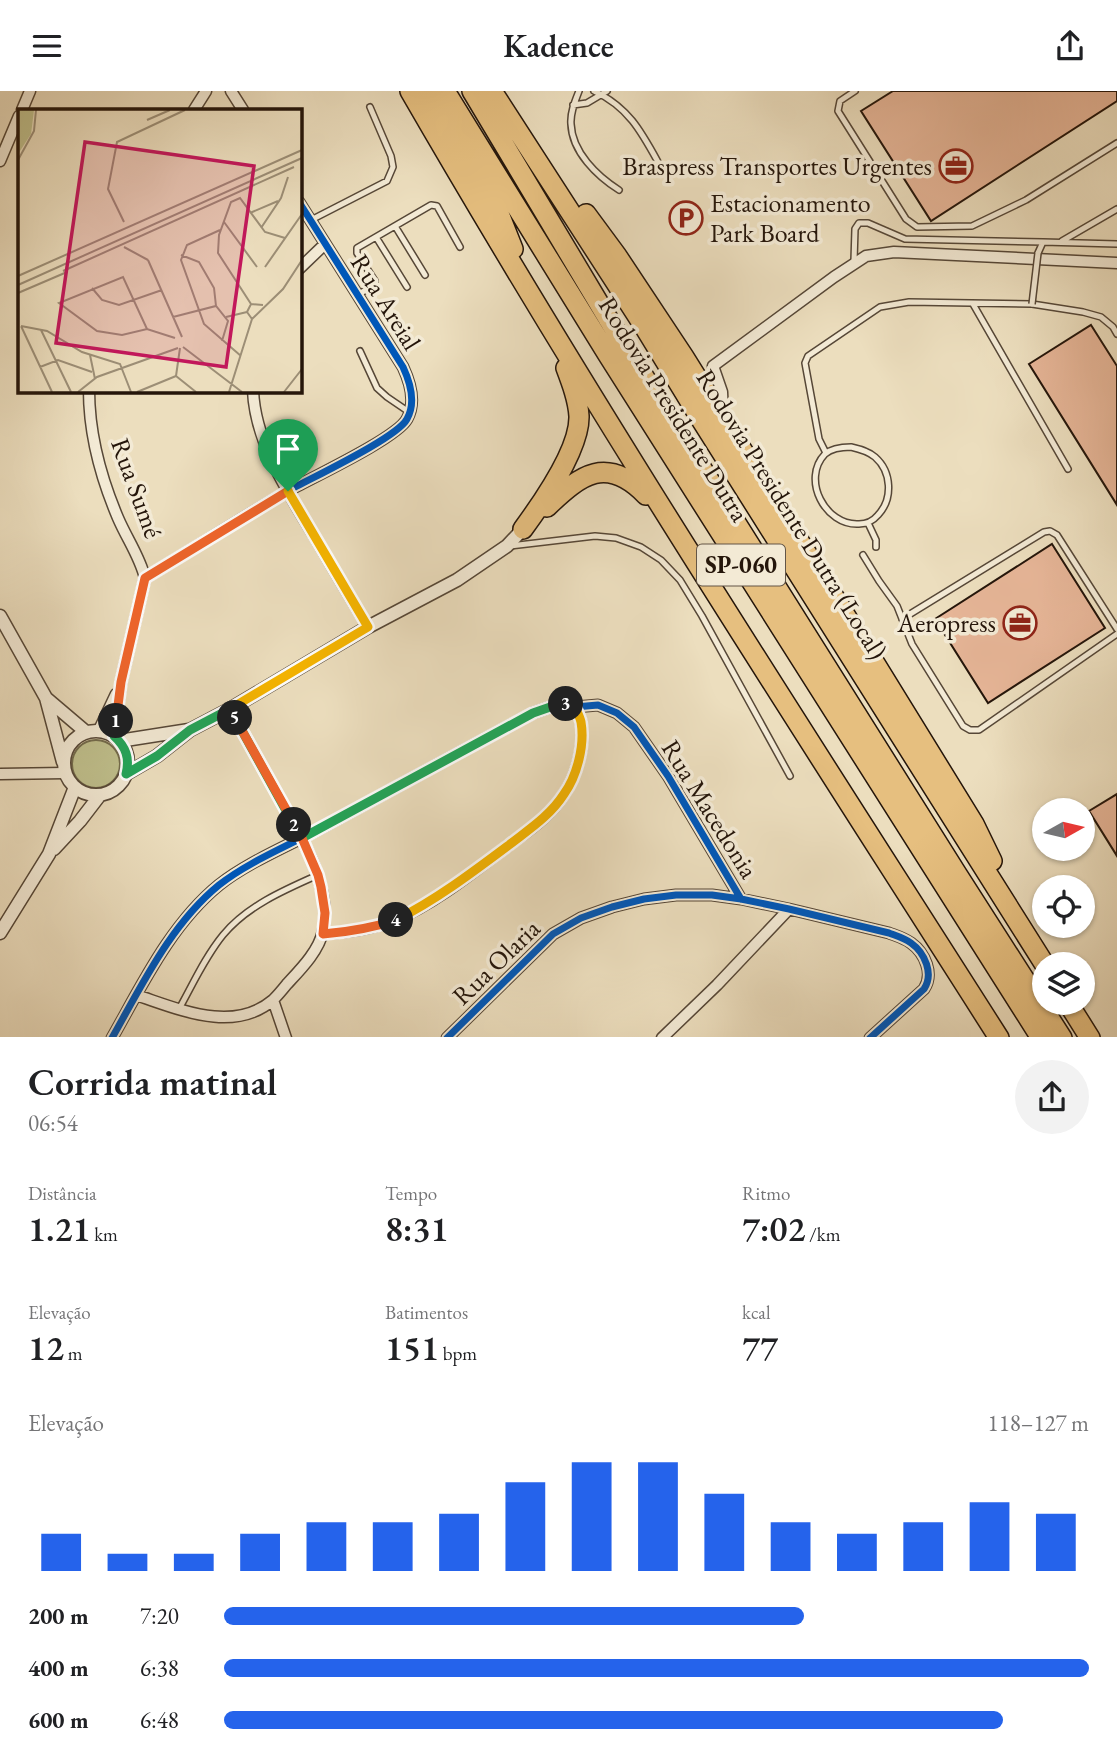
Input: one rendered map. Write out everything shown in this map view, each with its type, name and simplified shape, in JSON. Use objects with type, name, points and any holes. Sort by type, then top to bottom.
[{"type":"highway","points":[[395,91],[424,136],[474,201]]},
{"type":"highway","name":"SP-060","points":[[410,91],[518,275],[664,513],[998,1037]]},
{"type":"highway","points":[[426,91],[500,216],[513,244],[518,275]]},
{"type":"highway","name":"Rodovia Presidente Dutra","points":[[445,91],[615,367],[1040,1037]]},
{"type":"highway","name":"Rodovia Presidente Dutra","points":[[472,91],[619,337],[1061,1037]]},
{"type":"highway","points":[[493,92],[539,146],[684,357],[974,824],[994,864],[1014,917]]},
{"type":"highway","name":"Rodovia Presidente Dutra (Local)","points":[[493,92],[642,323],[1037,952]]},
{"type":"highway","points":[[523,529],[559,474],[576,435],[579,417],[575,395],[556,337]]},
{"type":"highway","points":[[523,529],[569,486],[595,473],[610,473],[636,485],[664,513]]},
{"type":"highway","points":[[1076,1015],[1089,1037]]},
{"type":"street","points":[[22,109],[30,91]]},
{"type":"street","points":[[195,109],[206,91]]},
{"type":"street","points":[[231,91],[242,109]]},
{"type":"street","points":[[0,160],[18,118]]},
{"type":"street","name":"Rua Areial","points":[[301,205],[403,367],[412,403],[410,412]]},
{"type":"street","points":[[301,267],[325,244]]},
{"type":"street","points":[[713,366],[866,256],[894,252],[1117,263]]},
{"type":"street","points":[[684,357],[713,366]]},
{"type":"street","points":[[713,366],[722,392],[723,420]]},
{"type":"street","name":"Rua Sumé","points":[[89,392],[94,445],[118,519],[142,566],[145,578],[121,682],[117,738]]},
{"type":"street","points":[[253,392],[259,432],[288,491],[368,627]]},
{"type":"street","points":[[145,578],[288,491],[384,439],[401,427],[410,412]]},
{"type":"street","points":[[49,854],[100,795],[116,788],[126,774],[157,756],[190,730],[368,627],[446,586],[507,546],[523,529]]},
{"type":"street","points":[[0,616],[46,698],[69,781],[82,793],[100,795]]},
{"type":"street","name":"Rua Sumé","points":[[92,731],[121,682]]},
{"type":"street","points":[[46,698],[92,731],[117,738],[190,730]]},
{"type":"street","name":"Rua Macedonia","points":[[113,1037],[170,940],[218,885],[533,713],[556,705],[598,705],[617,713],[634,727],[668,776],[741,899]]},
{"type":"street","points":[[323,934],[372,927],[396,920],[421,908],[481,866],[552,810],[565,793],[577,766],[582,738],[581,720],[575,707]]},
{"type":"street","points":[[136,995],[211,1017],[253,1012],[273,1000],[309,958],[323,934],[325,913],[318,875],[302,838],[230,709]]},
{"type":"street","points":[[64,767],[65,752],[70,743],[77,736],[92,731]]},
{"type":"street","points":[[117,738],[127,756],[126,774]]},
{"type":"street","points":[[0,774],[64,767]]},
{"type":"street","points":[[0,933],[49,854],[75,787]]},
{"type":"street","name":"Rua Olaria","points":[[448,1037],[553,934],[581,918],[612,907],[676,895],[712,895],[741,899],[904,939],[919,950],[927,965],[929,982],[871,1037]]},
{"type":"street","points":[[663,1037],[789,909]]},
{"type":"street","points":[[273,1000],[286,1037]]},
{"type":"lane","points":[[579,91],[573,105],[571,124],[575,141],[591,167],[619,190]]},
{"type":"lane","points":[[594,91],[604,93],[639,128],[658,162]]},
{"type":"lane","points":[[855,91],[840,101],[838,111],[906,219],[917,227],[972,226],[1026,200],[1117,143]]},
{"type":"lane","points":[[573,105],[587,103],[604,93]]},
{"type":"lane","points":[[310,220],[387,181],[393,167],[391,156],[370,107]]},
{"type":"lane","points":[[357,295],[373,286],[375,281],[356,251],[357,248],[434,204],[460,247]]},
{"type":"lane","points":[[1060,242],[1117,209]]},
{"type":"lane","points":[[853,265],[855,229],[859,223],[868,223],[905,239],[1117,244]]},
{"type":"lane","points":[[395,226],[425,275]]},
{"type":"lane","points":[[376,237],[407,287]]},
{"type":"lane","points":[[1032,304],[1038,253],[1043,242]]},
{"type":"lane","points":[[826,453],[819,439],[805,363],[808,356],[880,307],[909,302],[1032,304],[1101,317],[1117,334]]},
{"type":"lane","points":[[973,304],[1068,469]]},
{"type":"lane","points":[[360,351],[377,388],[410,412]]},
{"type":"lane","points":[[838,448],[864,449],[875,456],[883,466],[889,492],[886,505],[868,523],[842,521],[830,514],[822,504],[816,478],[826,453],[838,448]]},
{"type":"lane","points":[[868,523],[876,540],[876,547]]},
{"type":"lane","points":[[863,555],[897,605],[902,618],[912,644],[963,726],[970,730],[979,730],[1117,631],[1056,535],[1050,531],[1044,532],[902,618]]},
{"type":"lane","points":[[507,546],[595,537],[616,538],[641,547],[661,560],[680,580],[702,616],[790,776]]},
{"type":"lane","points":[[179,1009],[208,955],[224,933],[262,902],[318,875]]},
{"type":"green space","points":[[96,740],[113,747],[120,764],[113,781],[96,788],[79,781],[72,764],[79,747]]},
{"type":"building","name":"Braspress Transportes Urgentes","points":[[893,91],[1117,91],[1117,101],[931,221],[861,111]]},
{"type":"building","points":[[1091,325],[1117,366],[1117,505],[1029,364]]},
{"type":"building","name":"Aeropress","points":[[1052,544],[1105,628],[988,703],[935,619]]},
{"type":"building","points":[[1117,794],[1117,856],[1096,822],[1096,807]]},
{"type":"cycle path","points":[[145,578],[288,491],[371,447],[400,427],[410,413],[411,393],[403,367],[301,205]]},
{"type":"cycle path","points":[[113,1037],[172,937],[186,918],[219,885],[255,862],[533,713],[556,705],[598,705],[617,713],[634,727],[668,776],[741,899]]},
{"type":"cycle path","points":[[448,1037],[553,934],[581,918],[612,907],[676,895],[712,895],[741,899],[889,933],[911,943],[924,958],[928,970],[927,983],[924,989],[871,1037]]},
{"type":"place","name":"Braspress Transportes Urgentes","points":[[956,166]]},
{"type":"place","name":"Estacionamento Park Board","points":[[686,218]]},
{"type":"place","name":"Aeropress","points":[[1020,623]]},
{"type":"route","points":[[288,491],[145,578],[121,682],[114,736],[127,756],[126,774],[157,756],[190,730],[230,709],[302,838],[547,707],[566,704],[575,707],[581,720],[582,738],[577,766],[565,793],[552,810],[481,866],[421,908],[396,920],[349,932],[323,934],[325,913],[318,875],[302,838],[266,773],[230,709],[368,627],[288,491]]}]
